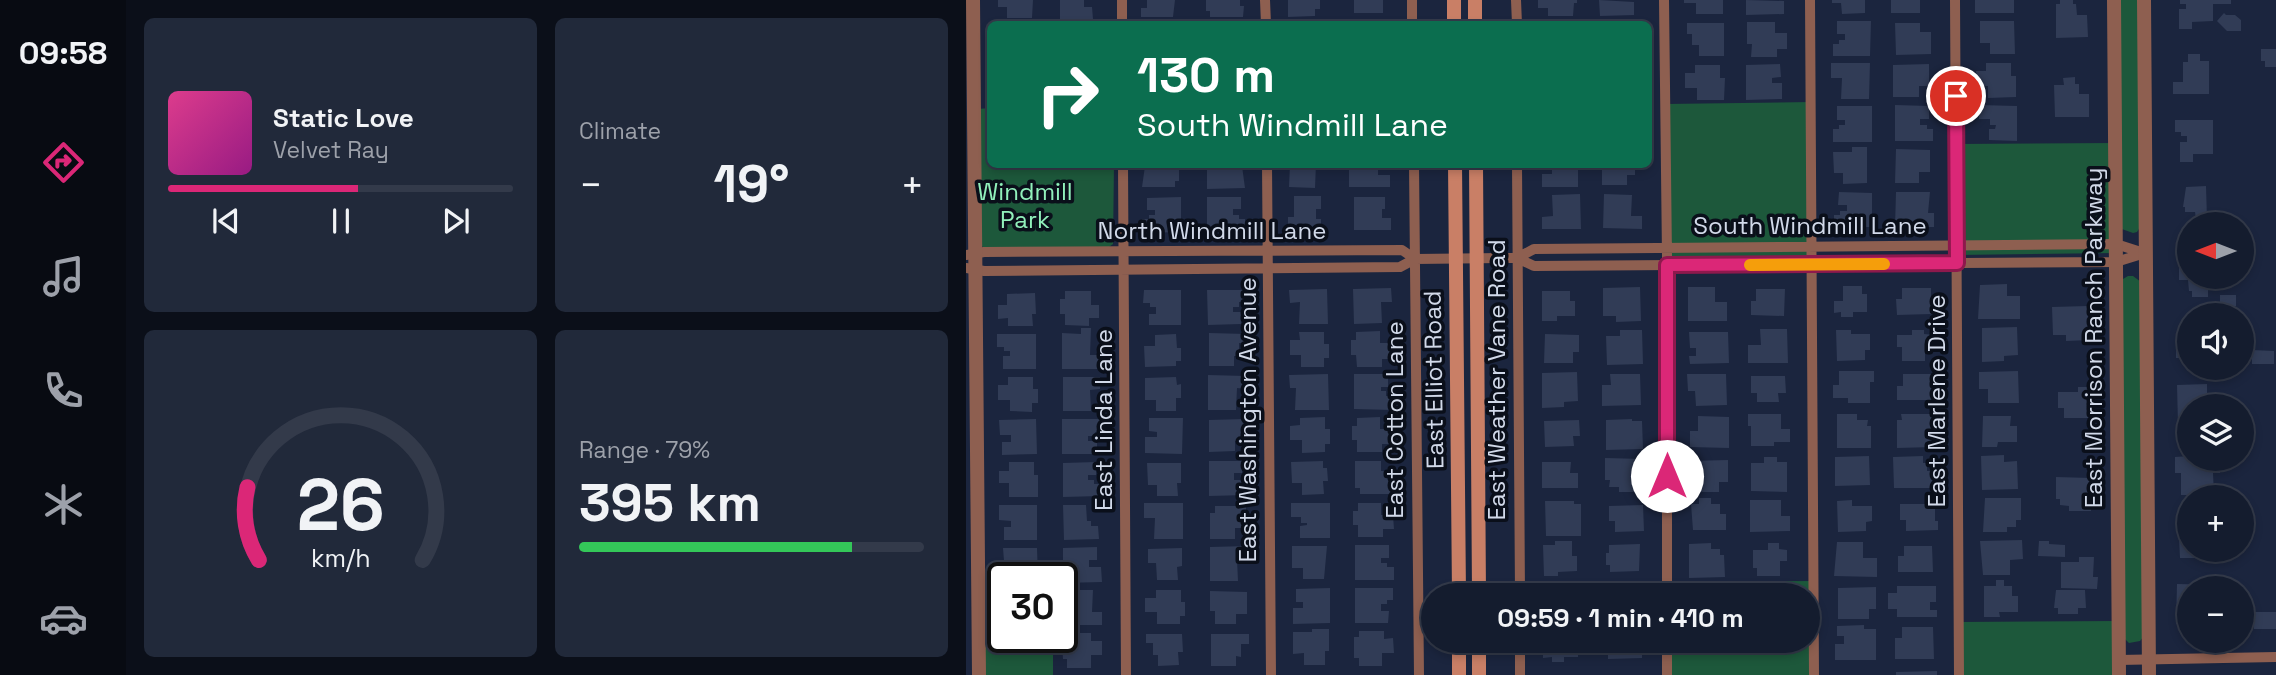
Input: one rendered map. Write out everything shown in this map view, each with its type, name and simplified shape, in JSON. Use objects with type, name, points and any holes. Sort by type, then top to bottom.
[{"type":"main road","points":[[1454,0],[1454,21]]},
{"type":"main road","points":[[1475,0],[1475,21]]},
{"type":"main road","name":"East Elliot Road","points":[[1455,168],[1466,259],[1479,583]]},
{"type":"main road","name":"East Elliot Road","points":[[1459,583],[1466,259],[1476,168]]},
{"type":"main road","points":[[1459,653],[1460,675]]},
{"type":"main road","points":[[1479,653],[1479,675]]},
{"type":"street","points":[[973,0],[970,269],[975,666]]},
{"type":"street","points":[[1122,0],[1122,21]]},
{"type":"street","points":[[1265,0],[1266,21]]},
{"type":"street","points":[[1412,0],[1412,21]]},
{"type":"street","points":[[1516,0],[1517,21]]},
{"type":"street","points":[[1664,0],[1667,583]]},
{"type":"street","points":[[1810,0],[1814,675]]},
{"type":"street","name":"East Marlene Drive","points":[[1955,0],[1959,675]]},
{"type":"street","name":"East Morrison Ranch Parkway","points":[[2115,0],[2119,675]]},
{"type":"street","name":"East Morrison Ranch Parkway","points":[[2144,0],[2149,675]]},
{"type":"street","name":"East Linda Lane","points":[[1123,168],[1126,675]]},
{"type":"street","name":"East Washington Avenue","points":[[1267,168],[1271,675]]},
{"type":"street","name":"East Cotton Lane","points":[[1414,168],[1419,675]]},
{"type":"street","name":"East Weather Vane Road","points":[[1517,168],[1520,583]]},
{"type":"street","name":"South Windmill Lane","points":[[1517,258],[1534,249],[2116,244],[2145,253]]},
{"type":"street","name":"North Windmill Lane","points":[[970,254],[1402,250],[1415,259]]},
{"type":"street","name":"South Windmill Lane","points":[[1466,259],[1517,258],[1534,266],[1957,263],[2116,261],[2145,253]]},
{"type":"street","name":"North Windmill Lane","points":[[970,269],[1399,267],[1415,259],[1466,259]]},
{"type":"street","points":[[1520,653],[1520,675]]},
{"type":"street","points":[[1667,653],[1667,675]]},
{"type":"street","points":[[2119,660],[2276,657]]},
{"type":"green space","points":[[2118,0],[2140,0],[2142,224],[2137,232],[2133,233],[2119,228]]},
{"type":"green space","points":[[1812,102],[1811,256],[1667,257],[1665,104]]},
{"type":"green space","name":"Windmill Park","points":[[987,108],[987,168],[1114,168],[1113,244],[1109,247],[984,248],[981,245],[978,109]]},
{"type":"green space","points":[[2115,143],[2116,253],[1957,255],[1956,144]]},
{"type":"green space","points":[[2128,276],[2141,282],[2144,636],[2140,641],[2129,643],[2122,636],[2123,279]]},
{"type":"green space","points":[[1813,581],[1813,583],[1667,583]]},
{"type":"green space","points":[[2119,621],[2119,675],[1959,675],[1959,622]]},
{"type":"green space","points":[[980,634],[987,634],[987,653],[1053,653],[1053,675],[979,675]]},
{"type":"green space","points":[[1667,653],[1814,653],[1814,675],[1667,675]]},
{"type":"building","points":[[998,0],[1033,0],[1032,18],[1007,18],[1007,7],[998,7]]},
{"type":"building","points":[[1060,0],[1084,0],[1084,7],[1092,7],[1093,19],[1060,19]]},
{"type":"building","points":[[1147,0],[1175,0],[1173,17],[1141,17],[1141,8],[1147,8]]},
{"type":"building","points":[[1206,0],[1240,0],[1240,6],[1244,6],[1243,17],[1210,17],[1210,11],[1206,11]]},
{"type":"building","points":[[1288,0],[1320,0],[1320,9],[1315,9],[1315,16],[1288,17]]},
{"type":"building","points":[[1354,0],[1383,0],[1383,13],[1354,13]]},
{"type":"building","points":[[1538,0],[1577,0],[1577,3],[1574,3],[1573,16],[1548,16],[1548,8],[1538,8]]},
{"type":"building","points":[[1599,0],[1634,2],[1634,15],[1600,16]]},
{"type":"building","points":[[1684,0],[1723,0],[1723,14],[1696,14],[1696,3],[1684,3]]},
{"type":"building","points":[[1746,0],[1784,1],[1784,14],[1746,15]]},
{"type":"building","points":[[1832,0],[1865,0],[1865,13],[1842,14],[1841,3],[1832,3]]},
{"type":"building","points":[[1891,0],[1920,0],[1920,13],[1891,13]]},
{"type":"building","points":[[1975,0],[2014,0],[2014,13],[1975,13]]},
{"type":"building","points":[[2060,0],[2073,0],[2077,15],[2087,15],[2088,37],[2056,38],[2056,4],[2060,4]]},
{"type":"building","points":[[2180,0],[2231,0],[2231,4],[2213,4],[2213,21],[2192,22],[2192,29],[2179,29],[2179,9],[2186,9],[2186,4],[2180,4]]},
{"type":"building","points":[[2224,13],[2235,15],[2241,20],[2241,31],[2227,31],[2217,21]]},
{"type":"building","points":[[1837,21],[1871,21],[1870,56],[1833,56],[1833,44],[1845,40],[1845,34],[1837,34]]},
{"type":"building","points":[[1980,21],[2014,21],[2015,54],[1990,54],[1990,43],[1980,43]]},
{"type":"building","points":[[1747,22],[1775,22],[1775,33],[1787,33],[1787,49],[1777,49],[1777,57],[1751,57],[1752,44],[1747,44]]},
{"type":"building","points":[[1687,23],[1724,23],[1724,56],[1699,56],[1699,45],[1692,45],[1692,34],[1687,34]]},
{"type":"building","points":[[1895,23],[1920,23],[1920,32],[1931,32],[1931,54],[1896,55]]},
{"type":"building","points":[[2261,49],[2276,49],[2276,67],[2265,67],[2265,61],[2261,61]]},
{"type":"building","points":[[2188,54],[2200,54],[2200,61],[2209,61],[2209,94],[2173,94],[2173,82],[2183,82],[2183,62],[2188,62]]},
{"type":"building","points":[[1831,63],[1870,63],[1869,99],[1841,99],[1842,78],[1831,78]]},
{"type":"building","points":[[1986,63],[2011,63],[2011,76],[2016,76],[2016,97],[1988,98],[1988,86],[1977,86],[1976,71],[1986,71]]},
{"type":"building","points":[[1780,64],[1781,77],[1772,78],[1772,83],[1782,83],[1782,99],[1746,100],[1746,65]]},
{"type":"building","points":[[1929,64],[1929,86],[1919,86],[1919,97],[1893,97],[1893,65]]},
{"type":"building","points":[[1695,65],[1720,65],[1720,78],[1725,78],[1724,100],[1697,100],[1697,88],[1685,88],[1685,73],[1695,73]]},
{"type":"building","points":[[2075,77],[2075,84],[2079,84],[2079,94],[2089,94],[2089,117],[2055,117],[2054,85],[2064,85],[2063,78]]},
{"type":"building","points":[[1895,105],[1929,106],[1929,119],[1920,119],[1920,125],[1933,129],[1933,141],[1895,141]]},
{"type":"building","points":[[1979,105],[2017,106],[2017,141],[1989,140],[1989,129],[1995,129],[1996,125],[1990,125],[1990,119],[1979,119]]},
{"type":"building","points":[[1837,106],[1872,106],[1872,142],[1833,142],[1833,129],[1845,125],[1845,120],[1837,120]]},
{"type":"building","points":[[2175,120],[2213,120],[2213,154],[2193,154],[2193,162],[2180,162],[2180,142],[2187,142],[2187,136],[2175,132]]},
{"type":"building","points":[[1852,147],[1867,147],[1867,183],[1843,184],[1843,173],[1834,173],[1833,152],[1852,152]]},
{"type":"building","points":[[1896,149],[1930,150],[1930,172],[1919,172],[1919,183],[1895,183]]},
{"type":"building","points":[[1145,168],[1179,168],[1179,181],[1175,181],[1175,187],[1142,187]]},
{"type":"building","points":[[1242,168],[1245,188],[1207,189],[1207,169]]},
{"type":"building","points":[[1290,168],[1316,168],[1315,188],[1289,187]]},
{"type":"building","points":[[1349,168],[1378,168],[1378,175],[1390,175],[1390,187],[1349,187]]},
{"type":"building","points":[[1552,168],[1578,168],[1578,187],[1542,187],[1542,174],[1552,174]]},
{"type":"building","points":[[1602,168],[1635,168],[1635,175],[1627,175],[1627,185],[1602,185]]},
{"type":"building","points":[[2206,186],[2207,212],[2185,212],[2183,207],[2186,187]]},
{"type":"building","points":[[1839,192],[1872,193],[1872,227],[1834,227],[1834,215],[1847,211],[1847,205],[1838,205]]},
{"type":"building","points":[[1896,192],[1930,192],[1928,213],[1934,213],[1934,227],[1895,227]]},
{"type":"building","points":[[1580,194],[1581,229],[1542,229],[1542,217],[1553,216],[1552,195]]},
{"type":"building","points":[[1604,194],[1632,195],[1631,216],[1642,216],[1642,229],[1603,228]]},
{"type":"building","points":[[1294,196],[1321,196],[1321,209],[1316,209],[1316,219],[1321,219],[1321,230],[1288,230],[1288,217],[1294,217]]},
{"type":"building","points":[[1181,197],[1181,232],[1143,233],[1142,219],[1155,215],[1155,210],[1147,210],[1147,198]]},
{"type":"building","points":[[1207,197],[1241,197],[1241,209],[1233,209],[1233,215],[1245,219],[1245,232],[1207,232]]},
{"type":"building","points":[[1354,197],[1385,197],[1382,218],[1391,218],[1391,230],[1354,230]]},
{"type":"building","points":[[2007,284],[2007,296],[2020,296],[2020,319],[1978,319],[1980,285]]},
{"type":"building","points":[[1843,286],[1862,286],[1862,294],[1867,294],[1867,312],[1853,312],[1853,317],[1841,317],[1841,312],[1834,313],[1834,301],[1843,301]]},
{"type":"building","points":[[1640,287],[1641,321],[1616,322],[1616,316],[1603,316],[1603,288]]},
{"type":"building","points":[[1688,287],[1715,287],[1715,302],[1727,302],[1727,321],[1688,321]]},
{"type":"building","points":[[1391,288],[1392,302],[1381,302],[1382,323],[1354,324],[1353,289]]},
{"type":"building","points":[[1902,288],[1931,288],[1931,314],[1897,315],[1896,299],[1902,299]]},
{"type":"building","points":[[1327,289],[1328,324],[1299,324],[1300,302],[1290,303],[1289,290]]},
{"type":"building","points":[[1756,289],[1785,289],[1784,316],[1751,315],[1751,301],[1756,301]]},
{"type":"building","points":[[2189,289],[2221,290],[2208,290],[2208,297],[2192,297],[2192,291]]},
{"type":"building","points":[[1144,290],[1181,290],[1181,325],[1149,325],[1149,314],[1156,314],[1156,307],[1143,303]]},
{"type":"building","points":[[1207,290],[1245,290],[1245,302],[1239,302],[1239,307],[1233,307],[1233,312],[1241,312],[1241,324],[1208,325]]},
{"type":"building","points":[[1065,291],[1091,291],[1091,305],[1099,305],[1099,318],[1089,318],[1089,326],[1065,325],[1065,314],[1060,314],[1060,299],[1065,299]]},
{"type":"building","points":[[1542,291],[1570,291],[1570,301],[1575,301],[1575,316],[1557,316],[1557,321],[1542,321]]},
{"type":"building","points":[[1035,293],[1036,314],[1032,314],[1033,326],[1008,326],[1008,318],[998,319],[998,305],[1007,305],[1007,294]]},
{"type":"building","points":[[2220,295],[2236,295],[2236,303],[2220,303]]},
{"type":"building","points":[[2087,306],[2090,340],[2066,341],[2066,335],[2053,335],[2052,307]]},
{"type":"building","points":[[2017,327],[2018,355],[2004,356],[2004,361],[1982,362],[1982,328]]},
{"type":"building","points":[[1081,328],[1091,328],[1090,355],[1101,355],[1100,369],[1062,369],[1062,333],[1081,334]]},
{"type":"building","points":[[1760,329],[1787,329],[1788,363],[1748,363],[1748,345],[1761,345]]},
{"type":"building","points":[[1620,330],[1642,330],[1643,364],[1607,365],[1606,336],[1620,336]]},
{"type":"building","points":[[1836,330],[1851,330],[1851,334],[1870,334],[1870,350],[1865,350],[1865,360],[1837,361]]},
{"type":"building","points":[[1912,330],[1924,330],[1924,334],[1934,335],[1934,348],[1925,348],[1925,361],[1902,361],[1902,347],[1897,347],[1897,335],[1912,335]]},
{"type":"building","points":[[1380,331],[1380,343],[1392,343],[1392,359],[1382,359],[1382,367],[1357,367],[1356,355],[1351,355],[1351,340],[1356,340],[1356,332]]},
{"type":"building","points":[[1299,332],[1324,332],[1324,344],[1329,344],[1329,358],[1324,358],[1324,367],[1301,367],[1301,355],[1290,355],[1290,340],[1300,340]]},
{"type":"building","points":[[1689,332],[1728,332],[1729,363],[1690,364],[1689,356],[1696,356],[1696,348],[1690,348]]},
{"type":"building","points":[[1209,333],[1246,334],[1246,343],[1239,343],[1239,356],[1234,356],[1234,366],[1209,366]]},
{"type":"building","points":[[997,334],[1036,334],[1036,369],[1003,369],[1003,356],[1010,356],[1010,351],[997,347]]},
{"type":"building","points":[[1176,334],[1177,348],[1181,348],[1181,361],[1176,361],[1176,366],[1145,367],[1144,346],[1155,346],[1155,335]]},
{"type":"building","points":[[1545,334],[1579,335],[1579,352],[1573,352],[1573,363],[1544,363]]},
{"type":"building","points":[[2254,350],[2274,351],[2274,364],[2254,364]]},
{"type":"building","points":[[1839,371],[1874,371],[1874,382],[1870,382],[1870,403],[1848,403],[1848,398],[1833,398],[1833,385],[1839,385]]},
{"type":"building","points":[[2018,371],[2019,403],[1988,403],[1988,389],[1979,389],[1979,372]]},
{"type":"building","points":[[1577,372],[1578,401],[1564,402],[1564,407],[1542,408],[1542,373]]},
{"type":"building","points":[[1328,374],[1329,410],[1295,410],[1296,388],[1290,388],[1289,375]]},
{"type":"building","points":[[1354,374],[1388,374],[1388,387],[1381,387],[1381,391],[1386,391],[1386,396],[1393,396],[1393,410],[1354,409]]},
{"type":"building","points":[[1610,374],[1640,374],[1641,405],[1602,406],[1602,385],[1611,385]]},
{"type":"building","points":[[1687,374],[1726,374],[1727,405],[1696,406],[1695,391],[1688,391]]},
{"type":"building","points":[[1903,374],[1932,374],[1932,400],[1897,400],[1897,386],[1903,386]]},
{"type":"building","points":[[1208,375],[1246,376],[1246,389],[1237,388],[1236,410],[1208,410]]},
{"type":"building","points":[[1751,376],[1785,376],[1786,393],[1778,393],[1779,402],[1757,402],[1757,393],[1751,393]]},
{"type":"building","points":[[1008,377],[1033,377],[1033,389],[1038,389],[1038,403],[1032,403],[1032,412],[1010,411],[1010,400],[998,400],[998,385],[1008,385]]},
{"type":"building","points":[[1063,377],[1100,377],[1100,389],[1090,390],[1091,411],[1063,411]]},
{"type":"building","points":[[1176,377],[1177,385],[1181,384],[1181,398],[1176,398],[1176,411],[1156,411],[1156,400],[1145,400],[1145,378]]},
{"type":"building","points":[[2207,384],[2207,394],[2177,394],[2177,385]]},
{"type":"building","points":[[2078,387],[2092,387],[2093,418],[2064,418],[2064,408],[2058,408],[2058,392],[2078,392]]},
{"type":"building","points":[[1748,414],[1781,414],[1781,429],[1790,429],[1790,442],[1774,442],[1774,446],[1751,446]]},
{"type":"building","points":[[1837,414],[1857,414],[1857,420],[1868,420],[1867,426],[1871,426],[1871,448],[1837,448]]},
{"type":"building","points":[[1901,414],[1933,414],[1934,447],[1897,448],[1897,420],[1902,420]]},
{"type":"building","points":[[1698,416],[1729,417],[1729,448],[1690,447],[1690,431],[1698,431]]},
{"type":"building","points":[[1983,416],[2011,416],[2010,426],[2017,426],[2017,442],[1998,442],[1997,447],[1982,447]]},
{"type":"building","points":[[1325,417],[1325,429],[1330,429],[1330,444],[1325,444],[1325,452],[1302,453],[1302,440],[1290,440],[1290,426],[1300,425],[1300,418]]},
{"type":"building","points":[[1380,417],[1380,429],[1392,429],[1393,444],[1382,444],[1382,452],[1357,452],[1357,440],[1352,440],[1352,426],[1357,426],[1357,418]]},
{"type":"building","points":[[1149,418],[1183,418],[1182,454],[1145,453],[1145,437],[1157,437],[1157,432],[1149,431]]},
{"type":"building","points":[[1036,419],[1037,454],[1002,455],[1002,442],[1011,442],[1011,435],[1000,435],[999,420]]},
{"type":"building","points":[[1062,419],[1101,419],[1101,432],[1088,436],[1088,441],[1097,441],[1097,454],[1062,454]]},
{"type":"building","points":[[1245,419],[1245,440],[1235,441],[1235,451],[1209,452],[1209,420]]},
{"type":"building","points":[[1579,420],[1580,436],[1573,436],[1574,446],[1545,447],[1544,421]]},
{"type":"building","points":[[1606,420],[1642,421],[1643,449],[1606,450]]},
{"type":"building","points":[[2004,455],[2004,462],[2017,461],[2018,489],[1982,490],[1981,456]]},
{"type":"building","points":[[1869,456],[1870,485],[1835,486],[1835,457]]},
{"type":"building","points":[[1923,456],[1927,471],[1933,471],[1933,488],[1894,488],[1893,457]]},
{"type":"building","points":[[1764,457],[1777,457],[1777,462],[1787,462],[1787,492],[1751,491],[1751,463],[1764,463]]},
{"type":"building","points":[[2175,457],[2177,471],[2220,473],[2213,473],[2214,485],[2181,485],[2181,473],[2175,473]]},
{"type":"building","points":[[1605,458],[1644,459],[1640,492],[1619,492],[1619,487],[1609,487],[1610,480],[1605,480]]},
{"type":"building","points":[[1728,460],[1728,482],[1719,482],[1719,492],[1689,492],[1688,461]]},
{"type":"building","points":[[1209,461],[1242,461],[1242,473],[1234,473],[1234,480],[1247,480],[1247,495],[1209,496]]},
{"type":"building","points":[[1323,461],[1323,468],[1327,468],[1328,481],[1323,481],[1324,494],[1302,495],[1302,483],[1292,483],[1291,462]]},
{"type":"building","points":[[1355,461],[1381,461],[1381,471],[1390,471],[1391,494],[1360,494],[1360,488],[1355,488]]},
{"type":"building","points":[[1009,462],[1034,462],[1034,475],[1038,475],[1038,497],[1009,497],[1009,483],[999,483],[999,471],[1009,471]]},
{"type":"building","points":[[1096,462],[1096,475],[1088,475],[1088,480],[1101,484],[1101,496],[1063,497],[1063,463]]},
{"type":"building","points":[[1542,462],[1571,462],[1570,473],[1578,473],[1578,488],[1542,488]]},
{"type":"building","points":[[1147,463],[1181,463],[1181,483],[1177,483],[1178,496],[1157,496],[1157,485],[1148,485]]},
{"type":"building","points":[[2056,477],[2091,478],[2091,511],[2069,511],[2069,506],[2060,505],[2060,499],[2056,499]]},
{"type":"building","points":[[1699,498],[1711,498],[1711,504],[1720,504],[1720,514],[1726,514],[1726,530],[1693,530],[1691,504],[1699,504]]},
{"type":"building","points":[[1985,498],[2021,498],[2021,520],[2016,520],[2016,527],[2007,527],[2007,532],[1983,532]]},
{"type":"building","points":[[1750,500],[1781,500],[1781,516],[1790,516],[1790,531],[1750,532]]},
{"type":"building","points":[[1852,500],[1852,506],[1872,506],[1872,521],[1866,522],[1866,531],[1838,532],[1837,501]]},
{"type":"building","points":[[1545,501],[1574,501],[1574,504],[1581,504],[1581,536],[1546,536]]},
{"type":"building","points":[[1144,503],[1183,503],[1183,539],[1154,539],[1155,518],[1144,518]]},
{"type":"building","points":[[1291,503],[1330,503],[1330,538],[1300,538],[1300,526],[1307,523],[1301,523],[1301,517],[1291,517]]},
{"type":"building","points":[[1358,503],[1381,503],[1381,515],[1393,515],[1394,529],[1383,529],[1383,537],[1358,537],[1358,525],[1353,525],[1353,511],[1358,511]]},
{"type":"building","points":[[1900,504],[1935,504],[1938,530],[1906,531],[1906,520],[1900,520]]},
{"type":"building","points":[[999,505],[1037,505],[1037,540],[1004,540],[1004,527],[1011,527],[1011,521],[999,520]]},
{"type":"building","points":[[1063,505],[1086,505],[1087,521],[1091,521],[1091,526],[1098,526],[1099,539],[1064,540]]},
{"type":"building","points":[[1643,505],[1644,531],[1615,532],[1615,521],[1609,521],[1609,506]]},
{"type":"building","points":[[1215,506],[1246,506],[1246,528],[1235,528],[1235,539],[1210,539],[1210,513],[1215,513]]},
{"type":"building","points":[[2022,540],[2023,559],[2010,560],[2010,575],[1983,575],[1980,541]]},
{"type":"building","points":[[1555,541],[1572,541],[1572,556],[1577,556],[1577,571],[1544,576],[1543,545],[1555,545]]},
{"type":"building","points":[[2039,541],[2065,545],[2065,557],[2038,556]]},
{"type":"building","points":[[1837,542],[1863,542],[1863,558],[1877,558],[1877,577],[1834,576]]},
{"type":"building","points":[[1711,543],[1711,549],[1720,549],[1720,555],[1724,555],[1725,577],[1689,578],[1689,544]]},
{"type":"building","points":[[1768,543],[1779,543],[1779,549],[1787,550],[1787,561],[1780,561],[1780,576],[1757,576],[1757,568],[1753,568],[1753,550],[1768,550]]},
{"type":"building","points":[[1640,544],[1639,571],[1610,572],[1610,565],[1606,565],[1609,545]]},
{"type":"building","points":[[1355,545],[1389,545],[1389,558],[1381,558],[1381,563],[1394,567],[1394,580],[1355,580]]},
{"type":"building","points":[[1247,546],[1247,559],[1237,559],[1238,581],[1210,581],[1210,547]]},
{"type":"building","points":[[1292,546],[1327,546],[1324,579],[1303,579],[1303,568],[1292,568]]},
{"type":"building","points":[[1904,546],[1932,546],[1933,572],[1898,572],[1898,556],[1904,556]]},
{"type":"building","points":[[1097,547],[1097,560],[1089,560],[1089,567],[1101,567],[1102,582],[1078,583],[1078,562],[1063,562],[1063,548]]},
{"type":"building","points":[[1003,548],[1037,548],[1037,562],[1004,561]]},
{"type":"building","points":[[1182,548],[1182,566],[1177,567],[1178,580],[1157,580],[1156,563],[1148,563],[1148,549]]},
{"type":"building","points":[[2079,557],[2094,557],[2093,577],[2098,577],[2097,589],[2061,588],[2061,562],[2079,562]]},
{"type":"building","points":[[1996,580],[2004,580],[2004,586],[2012,586],[2012,596],[2018,596],[2018,612],[1999,612],[2000,617],[1984,617],[1984,586],[1996,586]]},
{"type":"building","points":[[1897,586],[1936,586],[1936,602],[1930,602],[1930,610],[1937,610],[1937,617],[1897,617],[1897,609],[1888,609],[1888,593],[1897,593]]},
{"type":"building","points":[[1876,587],[1876,609],[1869,609],[1869,619],[1838,619],[1838,588]]},
{"type":"building","points":[[1330,588],[1330,623],[1293,624],[1293,608],[1303,608],[1303,602],[1296,602],[1296,589]]},
{"type":"building","points":[[1355,588],[1393,588],[1393,600],[1381,604],[1381,611],[1389,611],[1388,623],[1355,623]]},
{"type":"building","points":[[1078,590],[1093,590],[1092,612],[1102,612],[1102,625],[1078,625]]},
{"type":"building","points":[[1156,590],[1181,590],[1181,602],[1185,602],[1185,616],[1180,616],[1180,624],[1157,624],[1157,612],[1145,612],[1145,598],[1156,598]]},
{"type":"building","points":[[2056,590],[2085,590],[2086,608],[2078,608],[2078,614],[2058,614],[2058,608],[2054,608]]},
{"type":"building","points":[[1210,591],[1247,592],[1247,614],[1236,614],[1236,624],[1215,624],[1215,611],[1210,611]]},
{"type":"building","points":[[2254,612],[2276,612],[2276,629],[2254,629]]},
{"type":"building","points":[[1864,625],[1864,629],[1876,629],[1876,660],[1835,660],[1835,644],[1844,644],[1844,636],[1837,636],[1837,626]]},
{"type":"building","points":[[1902,627],[1933,627],[1934,659],[1895,659],[1895,638],[1902,638]]},
{"type":"building","points":[[1312,629],[1329,629],[1329,651],[1325,651],[1325,665],[1304,665],[1304,653],[1293,654],[1293,632],[1312,632]]},
{"type":"building","points":[[1359,631],[1384,631],[1384,639],[1393,638],[1394,653],[1382,653],[1382,666],[1359,666],[1359,658],[1354,658],[1354,637],[1359,637]]},
{"type":"building","points":[[1078,633],[1091,633],[1091,641],[1102,641],[1102,655],[1091,655],[1091,668],[1067,668],[1067,659],[1063,659],[1063,653],[1078,653]]},
{"type":"building","points":[[1146,634],[1182,634],[1183,652],[1178,652],[1179,665],[1158,666],[1158,655],[1153,655],[1153,643],[1146,643]]},
{"type":"building","points":[[1211,634],[1249,634],[1249,644],[1241,644],[1241,657],[1236,656],[1236,666],[1211,666]]},
{"type":"building","points":[[1543,653],[1578,653],[1578,657],[1564,657],[1564,662],[1552,662],[1552,657],[1543,658]]},
{"type":"building","points":[[1608,653],[1642,653],[1642,658],[1608,659]]},
{"type":"building","points":[[1937,671],[1937,675],[1896,675],[1896,672]]},
{"type":"slow traffic","points":[[1750,265],[1884,264]]},
{"type":"route","points":[[1667,476],[1667,265],[1957,263],[1956,96]]}]
